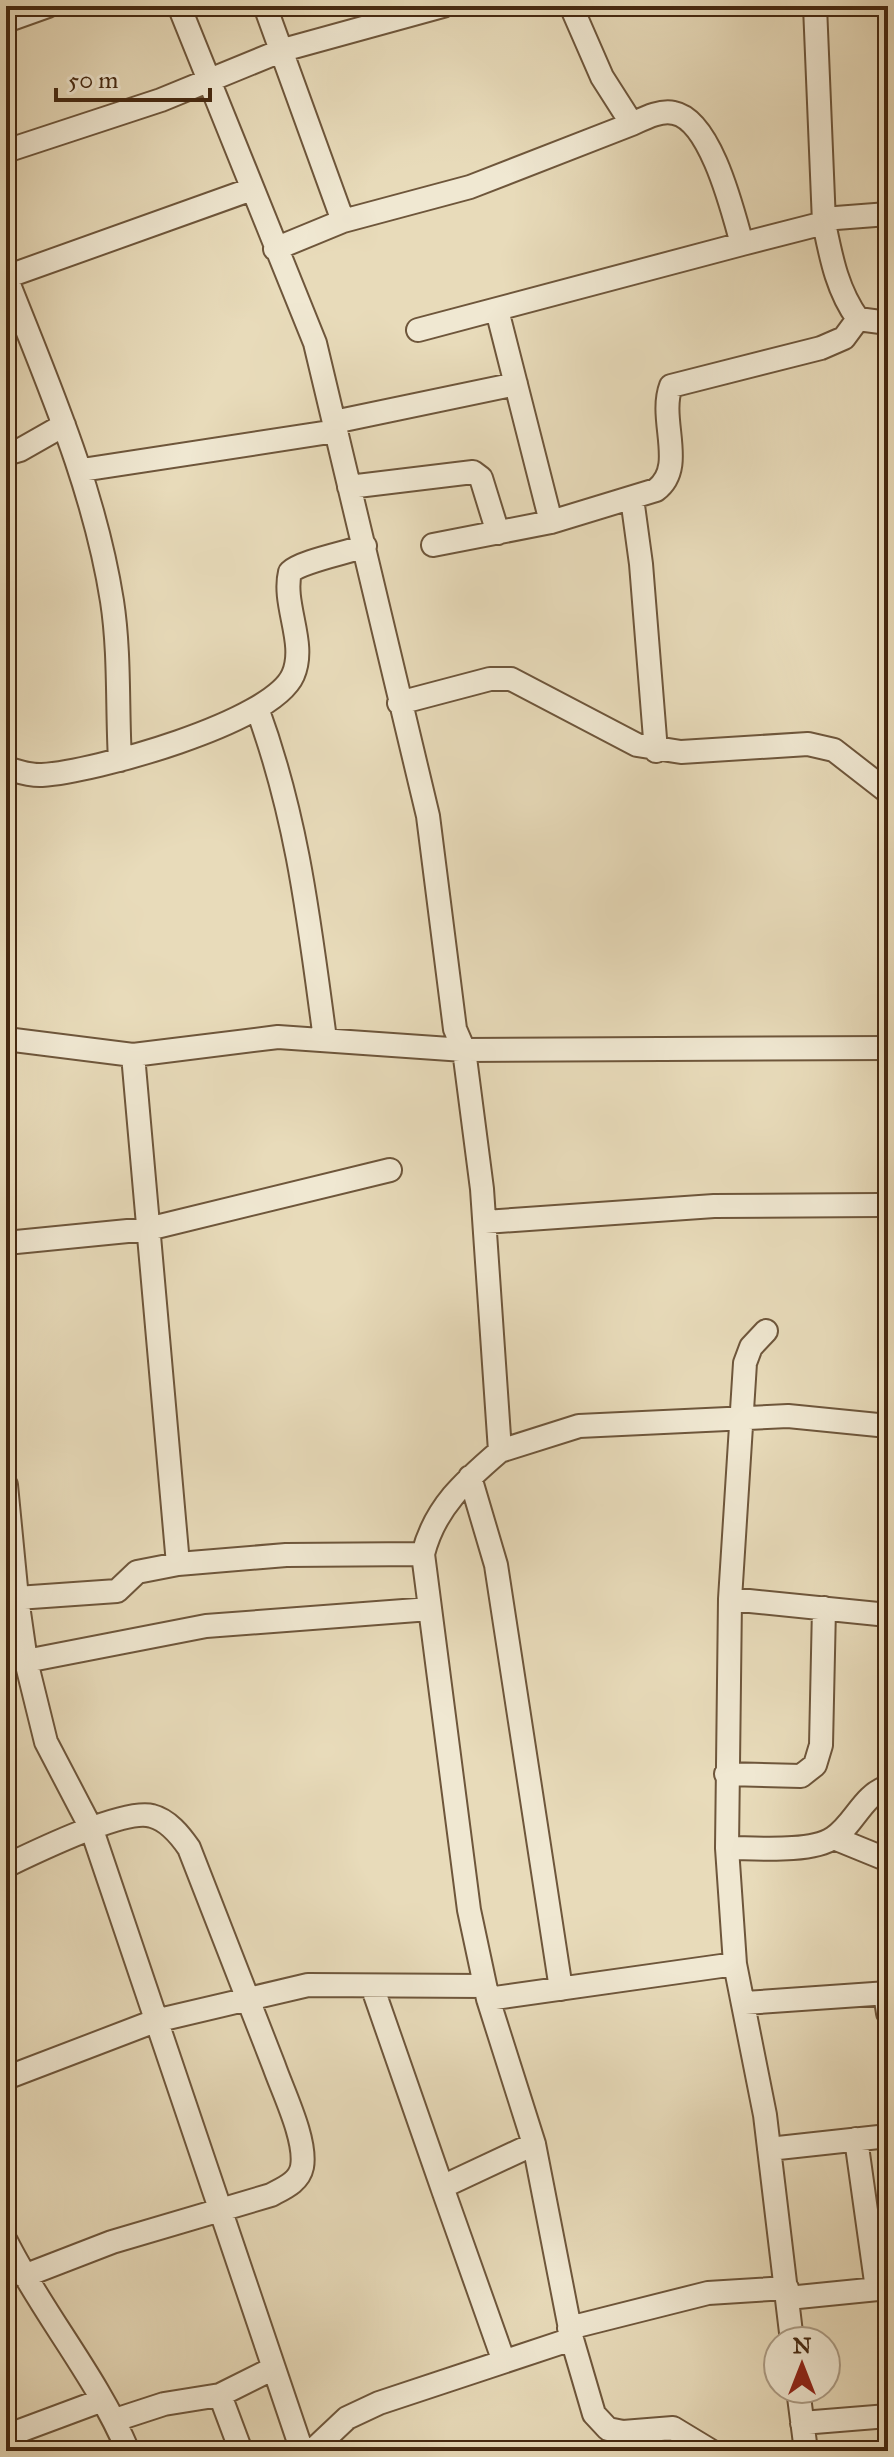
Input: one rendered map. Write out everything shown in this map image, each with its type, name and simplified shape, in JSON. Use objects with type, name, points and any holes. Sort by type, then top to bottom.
[{"type":"street","points":[[6,21],[48,6]]},
{"type":"street","points":[[179,6],[207,82],[315,343],[428,816],[455,1029],[464,1050],[485,1222],[500,1451]]},
{"type":"street","points":[[265,6],[343,221]]},
{"type":"street","points":[[6,151],[207,82],[283,50],[443,6]]},
{"type":"street","points":[[571,6],[602,77],[632,124]]},
{"type":"street","points":[[815,6],[824,221],[834,271],[847,304],[858,319],[888,323]]},
{"type":"street","points":[[275,249],[343,221],[470,187],[658,114],[674,113],[699,129],[726,189],[742,244]]},
{"type":"street","points":[[120,760],[113,604],[82,470],[6,277],[252,189]]},
{"type":"street","points":[[418,330],[824,221],[888,214]]},
{"type":"street","points":[[497,310],[551,522]]},
{"type":"street","points":[[433,545],[551,522],[656,490],[668,481],[671,461],[666,399],[671,386],[821,348],[844,338],[858,319]]},
{"type":"street","points":[[82,470],[335,426],[516,384]]},
{"type":"street","points":[[6,454],[20,450],[64,425]]},
{"type":"street","points":[[349,487],[473,472],[481,478],[498,533]]},
{"type":"street","points":[[632,498],[641,564],[656,751]]},
{"type":"street","points":[[6,768],[38,776],[144,755],[257,708],[284,689],[298,660],[290,572],[305,563],[327,560],[365,546]]},
{"type":"street","points":[[399,703],[490,679],[511,679],[526,684],[603,730],[656,751],[760,749],[808,744],[834,750],[888,792]]},
{"type":"street","points":[[257,708],[280,771],[299,849],[325,1039]]},
{"type":"street","points":[[6,1039],[133,1055],[278,1037],[464,1050],[888,1048]]},
{"type":"street","points":[[133,1055],[178,1564]]},
{"type":"street","points":[[6,1243],[148,1229],[390,1170]]},
{"type":"street","points":[[485,1222],[727,1205],[880,1205]]},
{"type":"street","points":[[766,1331],[751,1347],[745,1363],[744,1420],[730,1599],[727,1848],[735,1964],[745,2003],[769,2149],[791,2325]]},
{"type":"street","points":[[711,2451],[673,2428],[623,2432],[608,2429],[594,2414],[570,2333],[534,2144],[486,1993],[469,1910],[423,1554],[434,1519],[470,1477],[500,1451],[566,1428],[788,1416],[888,1426]]},
{"type":"street","points":[[470,1477],[496,1565],[561,1989]]},
{"type":"street","points":[[6,1485],[10,1556],[26,1661],[46,1742],[92,1830],[302,2451]]},
{"type":"street","points":[[17,1598],[117,1591],[137,1572],[178,1564],[286,1555],[423,1554]]},
{"type":"street","points":[[730,1599],[888,1615]]},
{"type":"street","points":[[726,1774],[801,1776],[815,1765],[821,1745],[824,1608]]},
{"type":"street","points":[[26,1661],[206,1626],[430,1609]]},
{"type":"street","points":[[727,1848],[815,1846],[834,1838],[866,1802],[888,1787]]},
{"type":"street","points":[[6,1866],[135,1815],[152,1816],[178,1834],[189,1848],[249,1999],[294,2122],[303,2158],[295,2180],[271,2195],[112,2242],[24,2276]]},
{"type":"street","points":[[834,1838],[888,1860]]},
{"type":"street","points":[[6,2078],[155,2021],[308,1985],[486,1993],[561,1989],[735,1964]]},
{"type":"street","points":[[372,1986],[503,2359]]},
{"type":"street","points":[[745,2003],[887,1999]]},
{"type":"street","points":[[769,2149],[888,2136]]},
{"type":"street","points":[[312,2451],[347,2418],[379,2403],[570,2333],[708,2293],[883,2289],[856,2139]]},
{"type":"street","points":[[442,2187],[534,2144]]},
{"type":"street","points":[[6,2241],[100,2401],[115,2420],[128,2451]]},
{"type":"street","points":[[115,2420],[164,2404],[220,2395],[272,2369]]},
{"type":"street","points":[[220,2395],[241,2451]]},
{"type":"street","points":[[6,2436],[100,2401]]},
{"type":"street","points":[[800,2405],[806,2451]]},
{"type":"street","points":[[802,2423],[888,2416]]}]
